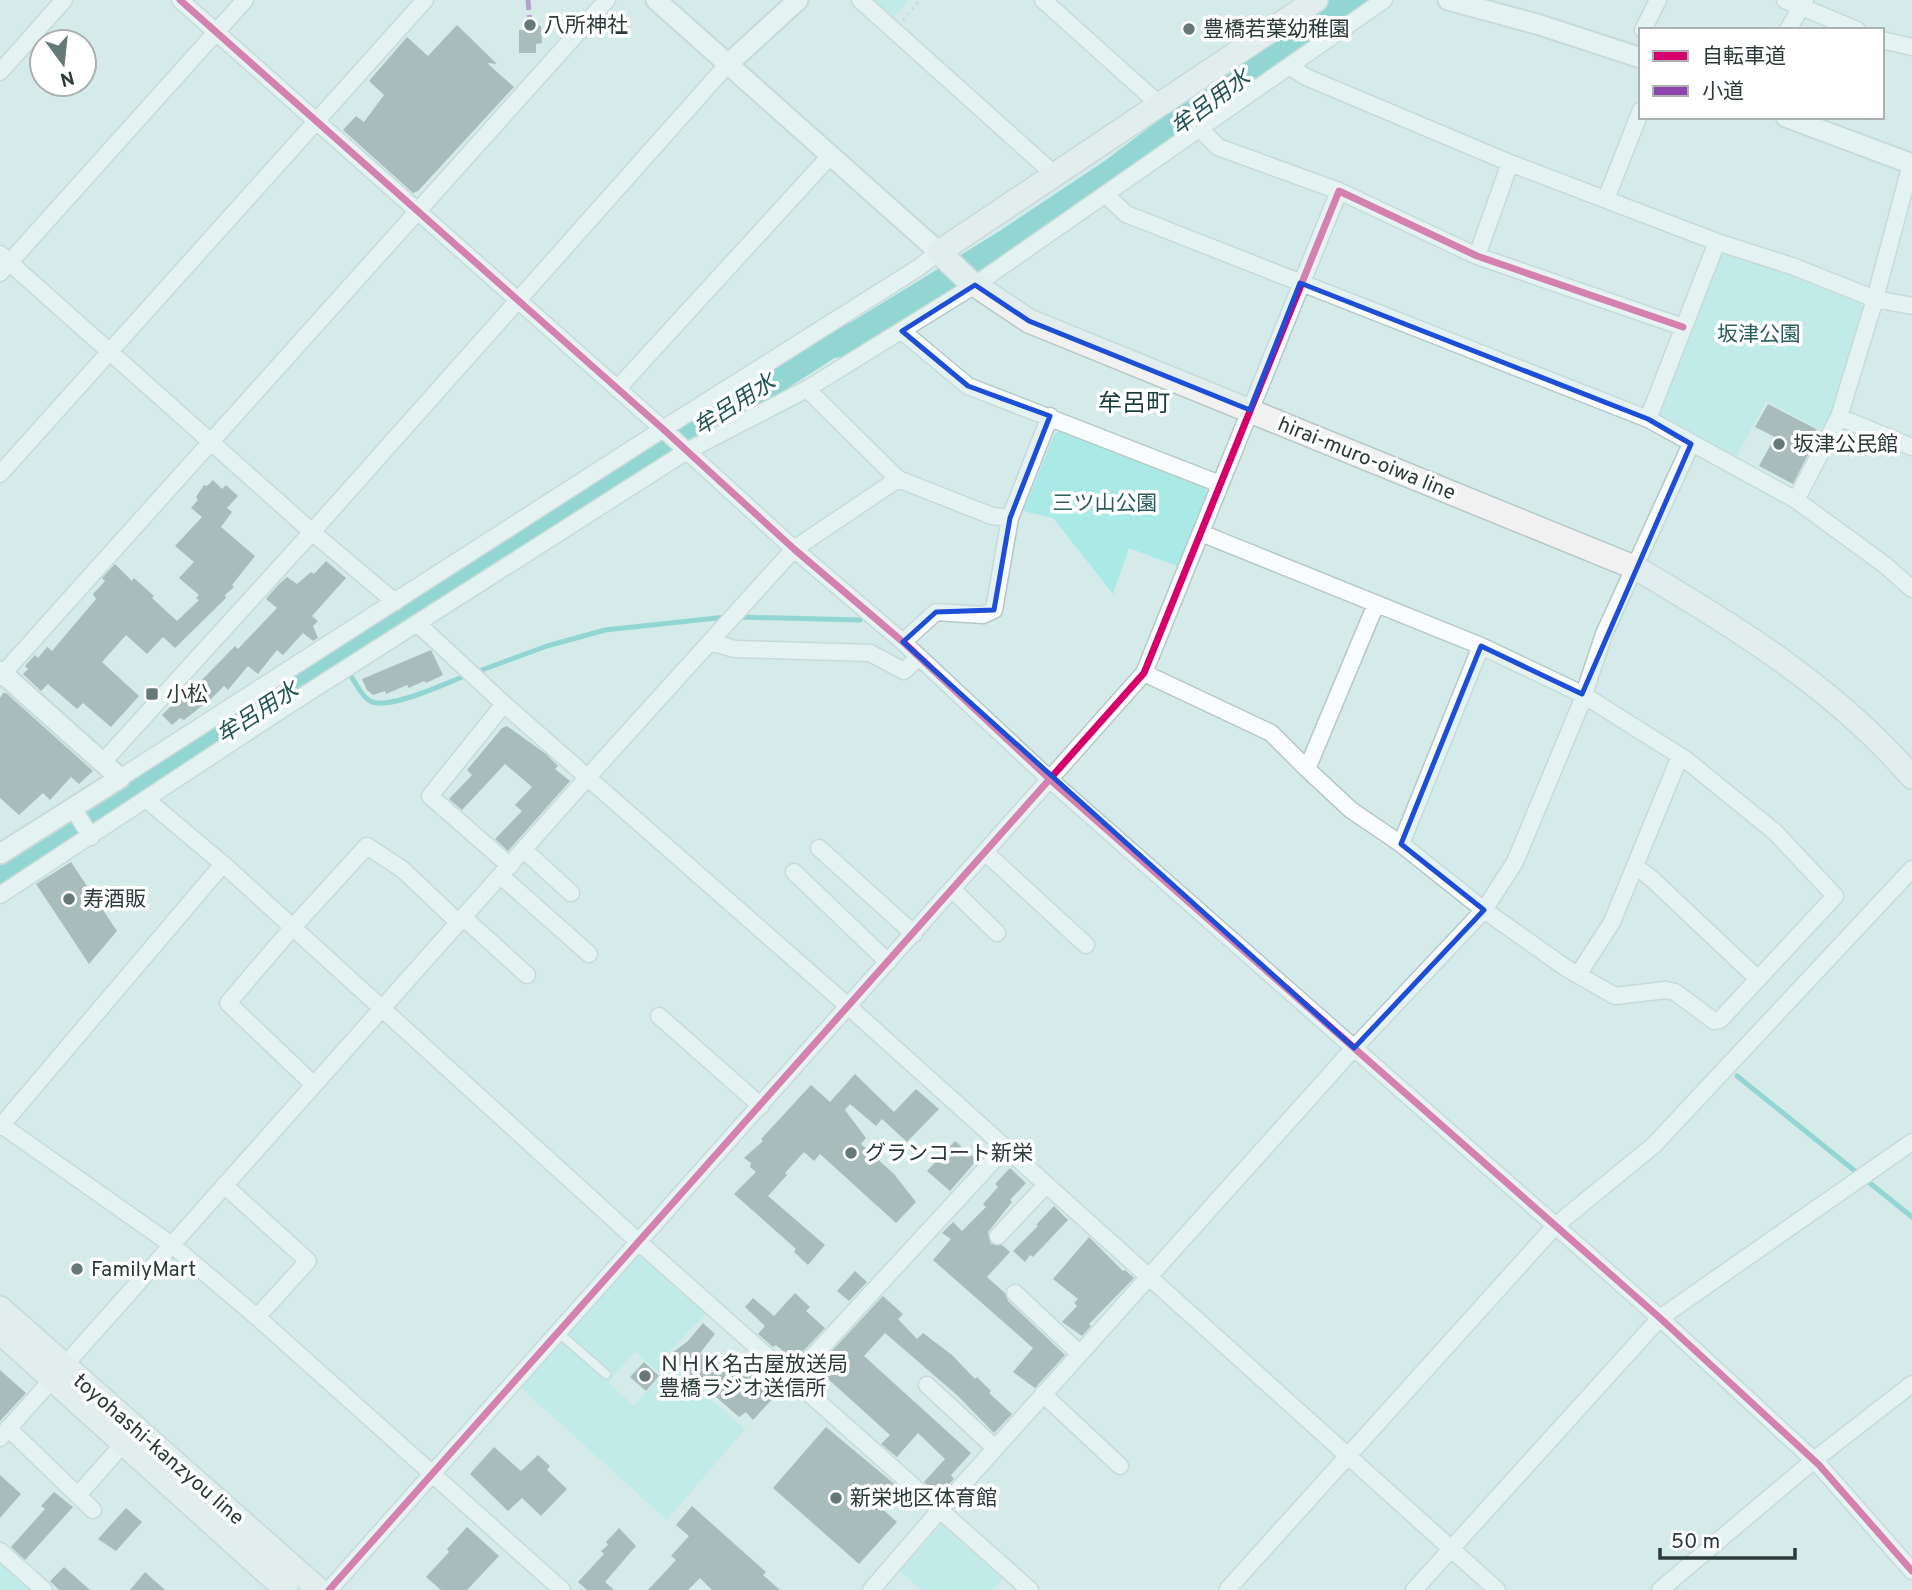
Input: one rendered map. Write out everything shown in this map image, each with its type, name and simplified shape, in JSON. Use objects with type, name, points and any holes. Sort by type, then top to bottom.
[{"type":"main road","points":[[943,256],[1055,175],[1316,0]]},
{"type":"main road","name":"hirai-muro-oiwa line","points":[[943,256],[972,283],[1029,321],[1636,568],[1698,604],[1819,688],[1867,730],[1912,777]]},
{"type":"main road","name":"toyohashi-kanzyou line","points":[[0,1308],[59,1373],[112,1456],[286,1590]]},
{"type":"main road","name":"toyohashi-kanzyou line","points":[[0,1332],[59,1373],[319,1590]]},
{"type":"street","points":[[0,72],[64,0]]},
{"type":"street","points":[[180,0],[666,432],[794,550],[903,642],[1051,779],[1660,1318],[1814,1460],[1912,1572]]},
{"type":"street","points":[[245,0],[3,263],[111,353],[395,602]]},
{"type":"street","points":[[0,474],[425,0]]},
{"type":"street","points":[[120,778],[1,674],[607,0]]},
{"type":"street","points":[[0,854],[147,800],[395,602],[666,432],[918,268],[943,256],[656,0]]},
{"type":"street","points":[[103,762],[312,532],[727,65],[798,0]]},
{"type":"street","points":[[860,0],[1055,175]]},
{"type":"street","points":[[1044,0],[1161,106]]},
{"type":"street","points":[[0,895],[82,823],[120,778],[418,624],[684,449],[807,389],[902,331],[1106,195],[1384,0]]},
{"type":"street","points":[[1448,0],[1540,25],[1636,57]]},
{"type":"street","points":[[1644,28],[1658,0]]},
{"type":"street","points":[[1785,0],[1803,3],[1853,28]]},
{"type":"street","points":[[1789,28],[1803,3]]},
{"type":"street","points":[[1884,40],[1912,47]]},
{"type":"street","points":[[1289,66],[1306,77],[1510,163],[1875,299],[1912,306]]},
{"type":"street","points":[[1606,199],[1639,115]]},
{"type":"street","points":[[1791,119],[1911,164],[1875,299],[1839,417],[1796,500]]},
{"type":"street","points":[[1200,129],[1218,147],[1339,191],[1478,256],[1683,327]]},
{"type":"street","points":[[617,389],[830,156]]},
{"type":"street","points":[[1478,256],[1510,163]]},
{"type":"street","points":[[329,1590],[1144,673],[1339,191]]},
{"type":"street","points":[[1106,195],[1126,214],[1648,419],[1796,500],[1885,565],[1912,589]]},
{"type":"street","points":[[1648,419],[1717,242]]},
{"type":"street","points":[[902,331],[968,386],[1220,484]]},
{"type":"street","points":[[807,389],[898,479],[992,516],[1010,518]]},
{"type":"street","points":[[903,642],[936,612],[983,615],[994,610],[1010,518],[1049,416]]},
{"type":"street","points":[[1839,417],[1912,447]]},
{"type":"street","points":[[872,1590],[1043,1394],[1354,1048],[1484,910],[1515,862],[1604,634],[1691,444]]},
{"type":"street","points":[[93,1510],[4,1433],[587,778],[794,550],[898,479]]},
{"type":"street","points":[[1144,673],[1271,733],[1351,810],[1401,844],[1484,910],[1578,975],[1615,996],[1666,990],[1675,992],[1714,1021],[1720,1020],[1835,896],[1775,832],[1680,757],[1582,694],[1481,646],[1201,533]]},
{"type":"street","points":[[1307,769],[1376,604]]},
{"type":"street","points":[[418,624],[504,704],[849,1007],[1497,1590]]},
{"type":"street","points":[[710,642],[735,649],[870,653],[904,671],[919,657]]},
{"type":"street","points":[[1401,844],[1481,646]]},
{"type":"street","points":[[504,704],[430,796],[589,954]]},
{"type":"street","points":[[1578,975],[1612,922],[1680,757]]},
{"type":"street","points":[[147,800],[223,864],[381,1010],[1030,1590]]},
{"type":"street","points":[[314,1085],[228,1003],[367,846],[402,869],[527,975]]},
{"type":"street","points":[[818,848],[914,934]]},
{"type":"street","points":[[524,850],[571,893]]},
{"type":"street","points":[[986,853],[1086,946]]},
{"type":"street","points":[[223,864],[1,1125],[172,1245],[257,1317],[562,1590]]},
{"type":"street","points":[[1635,866],[1758,979]]},
{"type":"street","points":[[1227,1590],[1555,1226],[1654,1144],[1912,869]]},
{"type":"street","points":[[794,872],[888,962]]},
{"type":"street","points":[[953,890],[996,933]]},
{"type":"street","points":[[659,1016],[761,1106]]},
{"type":"street","points":[[1414,1590],[1660,1318],[1912,1142]]},
{"type":"street","points":[[793,1378],[1005,1148]]},
{"type":"street","points":[[224,1185],[308,1261],[257,1317]]},
{"type":"street","points":[[998,1236],[1046,1185]]},
{"type":"street","points":[[1014,1293],[1080,1354]]},
{"type":"street","points":[[1660,1590],[1814,1460],[1912,1384]]},
{"type":"street","points":[[927,1385],[995,1448]]},
{"type":"street","points":[[1043,1394],[1120,1466]]},
{"type":"street","points":[[78,1495],[112,1456]]},
{"type":"street","points":[[0,1551],[41,1589]]},
{"type":"lane","points":[[559,1334],[606,1374]]},
{"type":"path","points":[[894,29],[920,0]]},
{"type":"highlighted area","points":[[1300,283],[1648,419],[1691,444],[1582,694],[1481,646],[1401,844],[1484,910],[1354,1048],[903,642],[936,612],[994,610],[1010,518],[1050,416],[968,386],[902,331],[975,285],[1029,321],[1250,410]]},
{"type":"green space","points":[[873,0],[909,0],[893,18]]},
{"type":"green space","name":"坂津公園","points":[[1728,249],[1859,299],[1863,307],[1834,410],[1823,431],[1766,401],[1736,457],[1660,420],[1658,410],[1719,251]]},
{"type":"green space","name":"三ツ山公園","points":[[1062,431],[1205,487],[1207,496],[1179,567],[1129,548],[1113,594],[1053,518],[1023,511],[1055,433]]},
{"type":"green space","points":[[643,1254],[707,1313],[663,1358],[745,1429],[667,1520],[519,1386],[635,1255]],"holes":[[[635,1352],[662,1375],[634,1406],[608,1382]]]},
{"type":"green space","points":[[942,1524],[1003,1578],[992,1590],[922,1590],[900,1571]]},
{"type":"green space","points":[[0,1556],[28,1582],[29,1590],[0,1590]]},
{"type":"building","points":[[524,24],[541,26],[542,43],[536,44],[536,53],[519,53],[519,30],[524,30]]},
{"type":"building","points":[[457,25],[497,64],[487,63],[514,87],[418,191],[413,193],[343,130],[356,116],[364,122],[384,95],[369,81],[407,37],[428,56]]},
{"type":"building","points":[[1768,404],[1820,431],[1793,484],[1759,466],[1775,437],[1755,427]]},
{"type":"building","points":[[213,480],[222,489],[226,485],[238,496],[227,508],[232,512],[221,527],[255,556],[232,585],[234,587],[225,595],[226,598],[175,648],[163,637],[147,654],[126,635],[102,662],[139,696],[111,727],[83,703],[77,709],[48,684],[41,691],[23,674],[28,669],[25,666],[35,655],[38,658],[47,647],[52,651],[96,599],[93,594],[105,581],[102,578],[115,564],[132,581],[134,578],[154,596],[152,598],[177,621],[199,600],[196,598],[199,595],[179,578],[194,562],[175,546],[202,517],[191,508],[198,500],[196,497],[204,485],[207,486]]},
{"type":"building","points":[[326,561],[346,578],[312,616],[318,621],[313,626],[318,638],[313,641],[303,633],[283,655],[277,650],[258,674],[248,666],[228,690],[224,686],[204,706],[184,720],[180,718],[172,725],[162,715],[195,683],[197,685],[235,646],[238,649],[277,608],[266,599],[278,585],[287,577],[297,584],[311,572],[314,574]]},
{"type":"building","points":[[431,650],[443,675],[426,683],[424,681],[409,688],[407,685],[386,694],[385,691],[373,695],[367,690],[362,679]]},
{"type":"building","points":[[3,693],[93,771],[79,784],[71,777],[50,800],[43,793],[19,815],[0,798],[0,698]]},
{"type":"building","points":[[507,726],[546,754],[558,766],[555,769],[570,781],[508,851],[495,839],[522,811],[515,805],[532,787],[505,764],[462,810],[449,799],[472,775],[467,770],[502,728]]},
{"type":"building","points":[[71,862],[117,931],[89,964],[36,884]]},
{"type":"building","points":[[855,1074],[894,1112],[916,1089],[939,1109],[907,1142],[882,1119],[876,1126],[850,1104],[845,1110],[866,1138],[861,1144],[894,1174],[916,1202],[896,1223],[820,1154],[814,1161],[804,1152],[785,1173],[787,1175],[768,1196],[825,1245],[808,1265],[794,1252],[796,1249],[734,1194],[756,1172],[744,1158],[763,1141],[761,1139],[811,1085],[830,1102]]},
{"type":"building","points":[[955,1141],[977,1160],[950,1191],[927,1171]]},
{"type":"building","points":[[1010,1168],[1026,1183],[1010,1200],[1012,1202],[988,1232],[991,1244],[1002,1245],[1010,1252],[987,1277],[1005,1293],[1008,1301],[1065,1355],[1035,1388],[1013,1372],[1033,1348],[933,1260],[951,1239],[942,1233],[953,1222],[962,1231],[986,1207],[983,1204],[998,1187],[995,1184]]},
{"type":"building","points":[[1054,1206],[1068,1220],[1025,1262],[1013,1251]]},
{"type":"building","points":[[1089,1237],[1123,1271],[1134,1278],[1089,1324],[1091,1326],[1082,1336],[1062,1322],[1077,1306],[1074,1303],[1078,1299],[1053,1279]]},
{"type":"building","points":[[855,1271],[867,1282],[849,1301],[837,1291]]},
{"type":"building","points":[[795,1293],[810,1307],[806,1311],[825,1328],[794,1361],[758,1334],[765,1326],[745,1307],[753,1298],[774,1316]]},
{"type":"building","points":[[883,1296],[903,1314],[898,1319],[917,1339],[923,1333],[952,1355],[1012,1414],[994,1433],[958,1396],[885,1333],[864,1356],[971,1453],[951,1475],[954,1479],[939,1495],[924,1482],[945,1459],[918,1433],[897,1457],[881,1444],[890,1435],[816,1368]]},
{"type":"building","points":[[703,1323],[715,1334],[700,1353],[722,1371],[734,1358],[776,1395],[753,1420],[746,1412],[739,1417],[674,1360],[672,1353],[688,1341]]},
{"type":"building","name":"ＮＨＫ名古屋放送局 豊橋ラジオ送信所","points":[[644,1362],[659,1376],[646,1391],[630,1377]]},
{"type":"building","points":[[0,1370],[26,1393],[0,1421]]},
{"type":"building","name":"新栄地区体育館","points":[[826,1427],[898,1487],[880,1507],[897,1522],[859,1564],[773,1488]]},
{"type":"building","points":[[494,1447],[521,1471],[538,1455],[550,1466],[547,1470],[567,1489],[541,1516],[522,1498],[508,1511],[470,1474]]},
{"type":"building","points":[[0,1475],[21,1494],[0,1518]]},
{"type":"building","points":[[54,1492],[73,1507],[25,1560],[11,1547],[45,1509],[41,1506]]},
{"type":"building","points":[[692,1506],[766,1572],[763,1575],[780,1590],[712,1590],[700,1578],[688,1590],[648,1590],[676,1560],[671,1556],[689,1536],[676,1525]]},
{"type":"building","points":[[126,1508],[142,1522],[116,1551],[98,1539]]},
{"type":"building","points":[[467,1527],[499,1556],[467,1590],[441,1590],[426,1577]]},
{"type":"building","points":[[619,1528],[636,1546],[605,1582],[614,1590],[587,1590],[578,1582],[604,1554],[601,1551],[608,1545],[606,1542]]},
{"type":"building","points":[[64,1567],[90,1590],[59,1590],[50,1581]]},
{"type":"building","points":[[145,1572],[165,1590],[130,1590]]},
{"type":"waterway","name":"牟呂用水","points":[[0,878],[828,343],[856,338],[1006,246],[1114,174],[1242,77],[1359,0]]},
{"type":"waterway","points":[[482,670],[547,646],[605,630],[726,617]]},
{"type":"waterway","points":[[738,617],[860,620]]},
{"type":"waterway","points":[[350,675],[364,696],[378,703],[403,699],[465,676]]},
{"type":"waterway","points":[[1737,1076],[1912,1217]]},
{"type":"marked path","points":[[528,0],[530,25]]},
{"type":"cycle path","points":[[180,0],[663,429],[794,549],[903,642],[1056,785],[1660,1318],[1819,1465],[1912,1571]]},
{"type":"cycle path","points":[[329,1590],[1144,673],[1339,191],[1477,256],[1683,327]]},
{"type":"place","name":"八所神社","points":[[530,25]]},
{"type":"place","name":"豊橋若葉幼稚園","points":[[1189,29]]},
{"type":"place","name":"坂津公民館","points":[[1779,444]]},
{"type":"place","name":"小松","points":[[152,694]]},
{"type":"place","name":"寿酒販","points":[[69,899]]},
{"type":"place","name":"グランコート新栄","points":[[851,1153]]},
{"type":"place","name":"FamilyMart","points":[[77,1269]]},
{"type":"place","name":"ＮＨＫ名古屋放送局 豊橋ラジオ送信所","points":[[645,1376]]},
{"type":"place","name":"新栄地区体育館","points":[[836,1498]]},
{"type":"district","name":"牟呂町","points":[[1134,403]]}]
